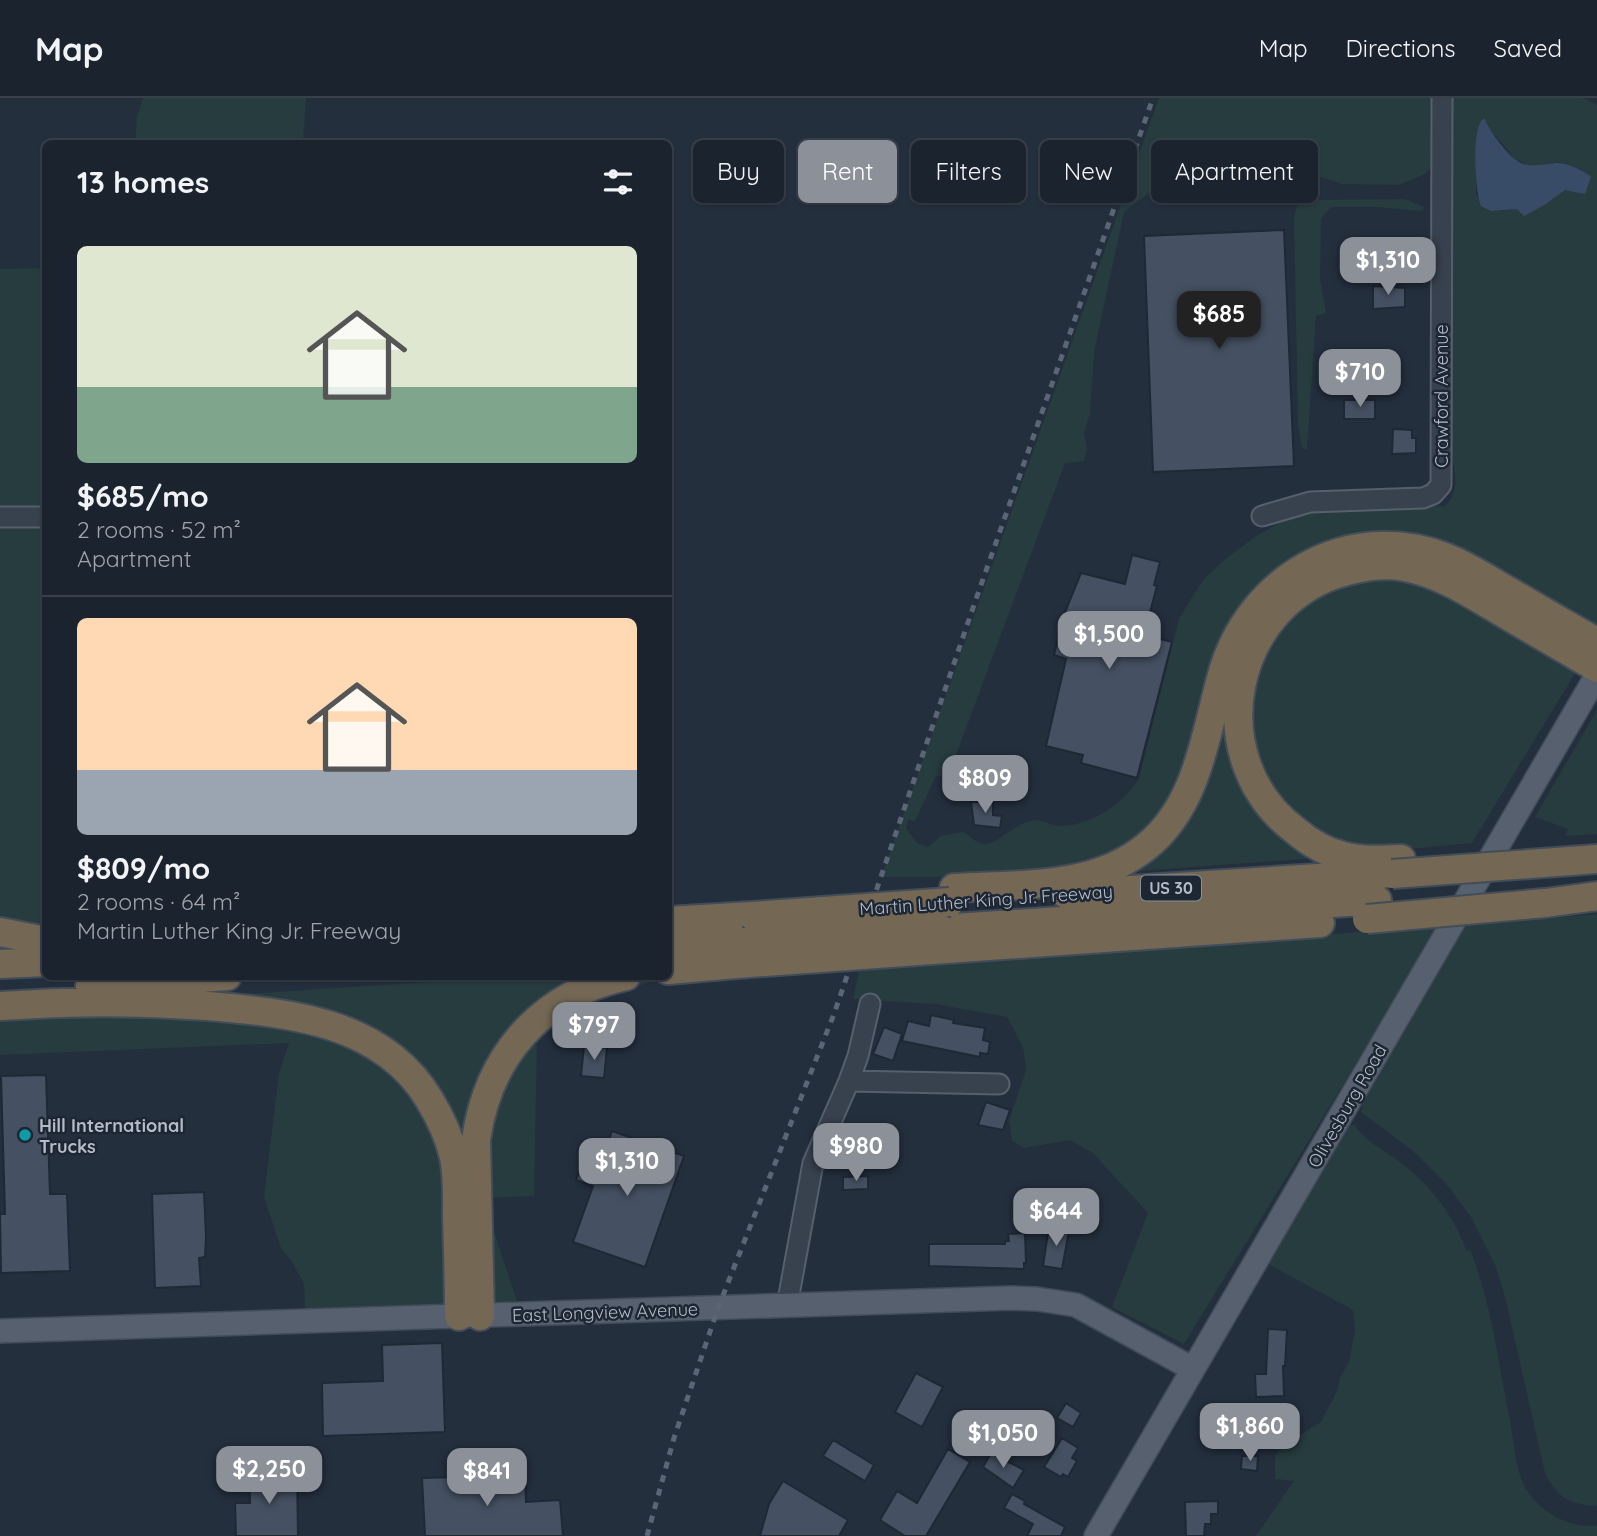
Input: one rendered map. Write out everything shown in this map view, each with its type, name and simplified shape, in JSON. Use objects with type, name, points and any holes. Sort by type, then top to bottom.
[{"type":"highway","points":[[952,895],[1058,882],[1099,873],[1130,858],[1157,838],[1172,820],[1196,773],[1223,672],[1242,626],[1258,604],[1279,584],[1306,565],[1330,555],[1356,548],[1391,546],[1443,556],[1597,642]]},
{"type":"highway","points":[[1396,867],[1340,856],[1319,846],[1295,831],[1275,813],[1251,779],[1244,762],[1237,724],[1241,684],[1253,649],[1266,626],[1281,609],[1306,589],[1335,574],[1368,566],[1401,566],[1447,580],[1597,668]]},
{"type":"highway","name":"Martin Luther King Jr. Freeway","points":[[681,920],[755,909],[1585,854]]},
{"type":"highway","name":"Martin Luther King Jr. Freeway","points":[[672,947],[740,953],[1372,910],[1549,896],[1597,886]]},
{"type":"highway","points":[[1549,896],[1597,896]]},
{"type":"highway","points":[[0,932],[42,940]]},
{"type":"highway","points":[[672,969],[740,953]]},
{"type":"highway","points":[[0,964],[42,962]]},
{"type":"highway","points":[[0,993],[174,980]]},
{"type":"highway","points":[[470,1316],[476,1140],[493,1077],[515,1043],[545,1013],[588,987],[612,980]]},
{"type":"highway","points":[[0,1006],[144,1003],[282,1014],[341,1028],[390,1055],[410,1073],[424,1091],[438,1114],[454,1158],[470,1316]]},
{"type":"main road","name":"Olivesburg Road","points":[[1096,1536],[1597,675]]},
{"type":"main road","name":"East Longview Avenue","points":[[0,1331],[1011,1298],[1076,1305],[1193,1368]]},
{"type":"street","name":"Crawford Avenue","points":[[1262,516],[1310,502],[1423,498],[1433,494],[1441,485],[1442,98]]},
{"type":"street","points":[[0,517],[42,517]]},
{"type":"street","points":[[787,1306],[813,1163],[858,1056],[870,1004]]},
{"type":"street","points":[[849,1081],[999,1084]]},
{"type":"green space","points":[[143,98],[306,98],[303,140],[135,140],[137,117]]},
{"type":"green space","points":[[1159,98],[1433,98],[1433,166],[1423,175],[1399,185],[1342,184],[1318,176],[1318,140],[1151,140],[1151,192],[1137,202],[1137,160]]},
{"type":"green space","points":[[1448,98],[1583,98],[1597,105],[1597,637],[1472,843],[1318,858],[1124,872],[1078,867],[941,877],[881,877],[1122,203],[1136,203],[1124,212],[1094,352],[1090,414],[1084,432],[1087,450],[1084,461],[1065,463],[950,771],[946,777],[936,776],[915,821],[908,820],[906,828],[917,843],[928,847],[941,836],[963,832],[982,844],[988,844],[1029,821],[1042,821],[1059,826],[1073,825],[1095,817],[1116,804],[1139,779],[1179,619],[1204,579],[1256,536],[1306,512],[1445,506],[1451,499],[1455,484],[1448,443]],"holes":[[[1489,128],[1515,159],[1538,166],[1560,162],[1583,170],[1574,190],[1565,190],[1546,204],[1502,211],[1476,194],[1477,169]]]},
{"type":"green space","points":[[1405,199],[1424,207],[1422,211],[1331,207],[1321,219],[1320,279],[1326,313],[1316,316],[1307,450],[1302,448],[1298,425],[1294,217],[1297,206],[1318,203],[1318,200]]},
{"type":"green space","points":[[42,268],[42,943],[0,947],[0,269]]},
{"type":"green space","points":[[1597,710],[1597,834],[1565,836],[1568,829],[1535,817]]},
{"type":"green space","points":[[1597,914],[1596,1506],[1578,1504],[1565,1498],[1545,1473],[1505,1297],[1496,1267],[1471,1217],[1449,1187],[1413,1151],[1361,1112],[1364,1100],[1465,925]]},
{"type":"green space","points":[[1437,926],[1184,1344],[1112,1307],[1148,1213],[1093,1153],[1070,1140],[1024,1148],[1012,1141],[1009,1121],[1026,1070],[1023,1047],[1007,1017],[935,1004],[853,999],[859,971]]},
{"type":"green space","points":[[458,980],[652,982],[604,996],[576,1009],[537,1040],[534,1196],[483,1198],[517,1301],[305,1310],[304,1284],[281,1248],[264,1197],[279,1073],[289,1043],[0,1055],[0,1019],[78,1017],[200,997]]},
{"type":"green space","points":[[1350,1125],[1355,1125],[1368,1140],[1397,1160],[1430,1189],[1447,1212],[1467,1251],[1470,1249],[1489,1314],[1521,1478],[1533,1499],[1542,1507],[1562,1520],[1597,1526],[1597,1536],[1256,1536],[1294,1481],[1275,1479],[1275,1456],[1284,1445],[1321,1422],[1349,1362],[1355,1330],[1353,1310],[1270,1265],[1269,1262]]},
{"type":"water","points":[[1484,118],[1500,144],[1523,164],[1565,164],[1588,174],[1591,177],[1585,194],[1565,190],[1524,216],[1517,209],[1491,211],[1481,206],[1476,174],[1476,145],[1477,133]]},
{"type":"building","points":[[1284,230],[1294,466],[1153,472],[1144,236]]},
{"type":"building","points":[[1373,286],[1405,288],[1405,307],[1373,309]]},
{"type":"building","points":[[1344,400],[1375,400],[1375,419],[1344,419]]},
{"type":"building","points":[[1393,429],[1412,430],[1412,438],[1416,438],[1416,453],[1392,454]]},
{"type":"building","points":[[1132,555],[1160,562],[1154,585],[1157,586],[1144,635],[1172,642],[1137,778],[1081,763],[1083,755],[1046,746],[1066,659],[1054,655],[1065,612],[1081,573],[1125,584]]},
{"type":"building","points":[[971,802],[993,802],[993,815],[1002,816],[1000,828],[974,825]]},
{"type":"building","points":[[931,1015],[954,1020],[953,1023],[985,1028],[983,1040],[990,1042],[988,1054],[980,1053],[980,1057],[902,1041],[908,1021],[929,1026]]},
{"type":"building","points":[[884,1027],[902,1034],[893,1061],[873,1054]]},
{"type":"building","points":[[584,1046],[607,1048],[604,1078],[581,1076]]},
{"type":"building","name":"Hill International Trucks","points":[[46,1075],[50,1194],[67,1194],[70,1271],[1,1273],[0,1214],[5,1214],[1,1076]]},
{"type":"building","points":[[986,1102],[1010,1110],[1003,1130],[978,1125]]},
{"type":"building","points":[[612,1131],[684,1156],[645,1267],[573,1242],[593,1186],[576,1180],[582,1164],[598,1170]]},
{"type":"building","points":[[868,1176],[868,1189],[843,1190],[843,1177]]},
{"type":"building","points":[[204,1192],[206,1237],[205,1257],[199,1258],[201,1286],[155,1288],[152,1194]]},
{"type":"building","points":[[1037,1199],[1052,1204],[1048,1218],[1032,1214]]},
{"type":"building","points":[[1049,1226],[1069,1231],[1062,1269],[1043,1266]]},
{"type":"building","points":[[1025,1233],[1024,1269],[929,1266],[929,1244],[1005,1244],[1005,1241],[1009,1241],[1008,1234]]},
{"type":"building","points":[[1268,1329],[1287,1330],[1283,1366],[1284,1396],[1256,1397],[1255,1374],[1266,1374]]},
{"type":"building","points":[[442,1343],[445,1432],[323,1436],[322,1383],[383,1381],[382,1345]]},
{"type":"building","points":[[916,1373],[943,1387],[922,1427],[895,1412]]},
{"type":"building","points":[[1066,1403],[1081,1413],[1073,1427],[1057,1418]]},
{"type":"building","points":[[1062,1438],[1078,1448],[1072,1458],[1077,1461],[1068,1477],[1063,1474],[1061,1477],[1044,1467]]},
{"type":"building","points":[[833,1440],[874,1465],[865,1481],[823,1456]]},
{"type":"building","points":[[948,1449],[970,1462],[926,1536],[905,1536],[880,1520],[897,1491],[917,1503]]},
{"type":"building","points":[[991,1453],[1024,1470],[1013,1488],[983,1467]]},
{"type":"building","points":[[1242,1456],[1258,1456],[1257,1471],[1241,1469]]},
{"type":"building","points":[[297,1472],[298,1536],[236,1536],[235,1503],[250,1503],[249,1473]]},
{"type":"building","points":[[525,1475],[526,1502],[560,1500],[563,1536],[425,1536],[422,1478]]},
{"type":"building","points":[[783,1481],[848,1520],[839,1536],[760,1536],[769,1504]]},
{"type":"building","points":[[1012,1494],[1025,1501],[1024,1504],[1065,1527],[1061,1536],[1027,1536],[1033,1524],[1004,1508]]},
{"type":"building","points":[[1218,1501],[1218,1514],[1211,1514],[1211,1524],[1205,1524],[1204,1536],[1186,1536],[1185,1502]]},
{"type":"railway","points":[[647,1536],[674,1438],[718,1308],[834,1014],[975,602],[1153,98]]},
{"type":"place","name":"Hill International Trucks","points":[[25,1135]]}]
